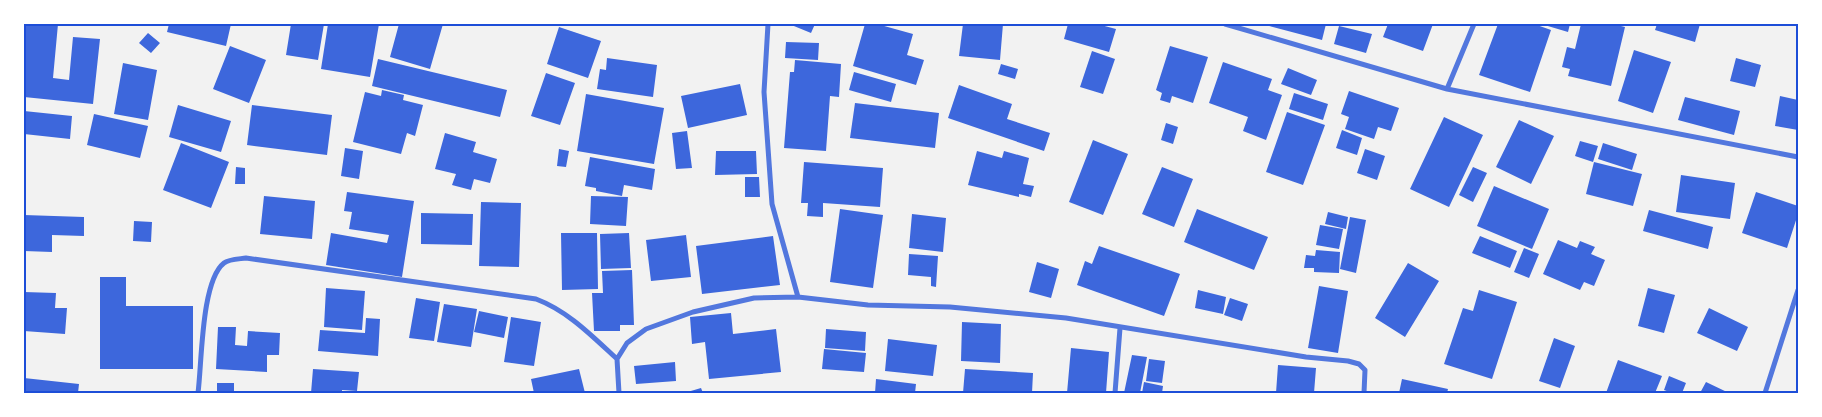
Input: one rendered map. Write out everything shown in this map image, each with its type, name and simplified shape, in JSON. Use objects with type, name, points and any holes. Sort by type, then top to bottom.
[{"type":"street","points":[[768,24],[764,92],[772,204],[798,298]]},
{"type":"street","points":[[1226,24],[1447,89],[1798,157]]},
{"type":"street","points":[[1447,89],[1474,24]]},
{"type":"street","points":[[198,393],[208,291],[216,272],[226,261],[246,258],[536,299],[552,305],[569,317],[617,359]]},
{"type":"street","points":[[1765,393],[1798,290]]},
{"type":"street","points":[[619,393],[617,359],[627,343],[646,329],[693,312],[754,298],[798,298],[868,305],[950,306],[1066,318],[1306,357],[1348,361],[1359,364],[1365,370],[1364,393]]},
{"type":"street","points":[[1115,393],[1120,328]]},
{"type":"building","points":[[24,24],[58,24],[53,78],[69,80],[73,37],[100,39],[93,104],[24,97]]},
{"type":"building","points":[[169,24],[231,24],[226,46],[167,32]]},
{"type":"building","points":[[291,24],[324,24],[318,60],[286,55]]},
{"type":"building","points":[[328,24],[379,24],[370,77],[321,69]]},
{"type":"building","points":[[399,24],[443,24],[430,69],[390,57]]},
{"type":"building","points":[[789,24],[815,24],[811,33]]},
{"type":"building","points":[[865,24],[877,24],[913,34],[907,55],[924,60],[916,85],[853,66]]},
{"type":"building","points":[[963,24],[1003,24],[1000,60],[959,56]]},
{"type":"building","points":[[1068,24],[1097,24],[1116,29],[1109,52],[1064,39]]},
{"type":"building","points":[[1262,24],[1326,24],[1322,40]]},
{"type":"building","points":[[1388,24],[1433,24],[1423,51],[1383,37]]},
{"type":"building","points":[[1498,24],[1534,24],[1551,30],[1530,92],[1479,75]]},
{"type":"building","points":[[1541,24],[1570,24],[1568,32]]},
{"type":"building","points":[[1581,24],[1613,24],[1625,27],[1611,86],[1568,76],[1570,69],[1562,67],[1567,47],[1575,49]]},
{"type":"building","points":[[1657,24],[1700,24],[1695,42],[1655,30]]},
{"type":"building","points":[[1339,26],[1372,34],[1366,53],[1334,44]]},
{"type":"building","points":[[559,27],[601,41],[588,78],[547,64]]},
{"type":"building","points":[[148,33],[160,43],[151,53],[139,43]]},
{"type":"building","points":[[786,42],[819,43],[818,60],[785,58]]},
{"type":"building","points":[[230,46],[266,60],[249,103],[213,89]]},
{"type":"building","points":[[1170,46],[1208,57],[1193,103],[1172,96],[1170,103],[1160,100],[1162,93],[1156,90]]},
{"type":"building","points":[[1634,50],[1671,62],[1653,113],[1618,101]]},
{"type":"building","points":[[1092,51],[1115,59],[1103,94],[1080,87]]},
{"type":"building","points":[[607,58],[657,65],[653,97],[597,89],[600,69],[606,70]]},
{"type":"building","points":[[1736,58],[1761,65],[1755,87],[1730,81]]},
{"type":"building","points":[[378,59],[507,90],[500,117],[372,86]]},
{"type":"building","points":[[795,60],[841,64],[839,97],[830,96],[826,151],[784,148],[790,72],[794,72]]},
{"type":"building","points":[[1223,62],[1272,79],[1268,90],[1282,95],[1266,140],[1243,131],[1248,117],[1209,103]]},
{"type":"building","points":[[123,63],[157,70],[148,120],[114,114]]},
{"type":"building","points":[[1001,64],[1018,69],[1015,79],[998,74]]},
{"type":"building","points":[[1288,68],[1317,80],[1311,95],[1281,84]]},
{"type":"building","points":[[854,72],[896,84],[891,102],[849,90]]},
{"type":"building","points":[[546,73],[575,83],[560,125],[531,116]]},
{"type":"building","points":[[740,84],[747,115],[688,128],[681,96]]},
{"type":"building","points":[[959,85],[1012,104],[1007,119],[1050,133],[1044,151],[948,118]]},
{"type":"building","points":[[382,90],[404,95],[403,100],[423,105],[415,136],[407,133],[401,154],[353,142],[365,92],[381,96]]},
{"type":"building","points":[[1349,91],[1399,108],[1391,131],[1378,127],[1374,139],[1345,129],[1349,117],[1341,114]]},
{"type":"building","points":[[1294,93],[1328,104],[1323,120],[1289,109]]},
{"type":"building","points":[[586,94],[664,108],[654,164],[577,151]]},
{"type":"building","points":[[1780,96],[1798,100],[1798,130],[1775,126]]},
{"type":"building","points":[[1685,97],[1740,111],[1734,135],[1678,120]]},
{"type":"building","points":[[855,103],[939,113],[935,148],[850,138]]},
{"type":"building","points":[[178,105],[231,121],[221,152],[169,137]]},
{"type":"building","points":[[252,105],[332,115],[327,155],[247,145]]},
{"type":"building","points":[[24,111],[72,116],[70,139],[24,134]]},
{"type":"building","points":[[1287,112],[1325,125],[1303,185],[1266,172]]},
{"type":"building","points":[[94,114],[148,126],[140,158],[87,145]]},
{"type":"building","points":[[1444,117],[1483,135],[1449,207],[1410,189]]},
{"type":"building","points":[[1519,120],[1554,136],[1531,184],[1496,167]]},
{"type":"building","points":[[1166,123],[1178,127],[1173,144],[1161,140]]},
{"type":"building","points":[[1342,130],[1362,138],[1357,155],[1336,148]]},
{"type":"building","points":[[687,131],[692,168],[676,169],[672,133]]},
{"type":"building","points":[[445,133],[476,142],[473,152],[497,159],[490,183],[474,179],[471,190],[452,185],[456,174],[435,169]]},
{"type":"building","points":[[1093,140],[1128,154],[1103,215],[1069,202]]},
{"type":"building","points":[[1580,141],[1598,146],[1593,162],[1575,156]]},
{"type":"building","points":[[181,143],[229,162],[211,208],[163,190]]},
{"type":"building","points":[[1603,143],[1637,154],[1632,170],[1598,159]]},
{"type":"building","points":[[345,148],[363,151],[359,179],[341,176]]},
{"type":"building","points":[[559,149],[569,151],[566,167],[557,166]]},
{"type":"building","points":[[1365,149],[1385,156],[1377,180],[1357,173]]},
{"type":"building","points":[[716,151],[756,151],[757,174],[715,175]]},
{"type":"building","points":[[977,151],[1002,158],[1004,151],[1029,158],[1023,184],[1034,186],[1031,197],[1019,194],[1019,197],[968,185]]},
{"type":"building","points":[[590,157],[655,169],[652,190],[624,185],[622,196],[596,191],[596,188],[585,186]]},
{"type":"building","points":[[804,162],[883,168],[880,207],[823,203],[823,217],[807,216],[808,203],[801,203]]},
{"type":"building","points":[[1594,162],[1642,174],[1633,206],[1586,194]]},
{"type":"building","points":[[236,167],[245,168],[245,184],[235,184]]},
{"type":"building","points":[[1162,167],[1193,179],[1174,227],[1142,214]]},
{"type":"building","points":[[1473,167],[1487,173],[1473,202],[1459,195]]},
{"type":"building","points":[[1681,175],[1735,183],[1730,219],[1676,212]]},
{"type":"building","points":[[745,177],[759,177],[760,197],[745,197]]},
{"type":"building","points":[[1494,186],[1549,209],[1532,249],[1477,226]]},
{"type":"building","points":[[347,192],[414,201],[402,277],[326,265],[331,233],[387,243],[389,235],[349,229],[352,212],[344,211]]},
{"type":"building","points":[[1756,192],[1798,206],[1798,214],[1787,248],[1742,233]]},
{"type":"building","points":[[264,196],[315,201],[312,239],[260,234]]},
{"type":"building","points":[[591,196],[628,197],[626,226],[590,224]]},
{"type":"building","points":[[481,202],[521,203],[519,267],[479,266]]},
{"type":"building","points":[[840,209],[883,215],[873,288],[830,282]]},
{"type":"building","points":[[1197,209],[1268,237],[1254,270],[1184,242]]},
{"type":"building","points":[[1649,210],[1713,227],[1708,249],[1643,231]]},
{"type":"building","points":[[1328,212],[1348,217],[1346,229],[1325,224]]},
{"type":"building","points":[[421,213],[473,214],[472,245],[421,244]]},
{"type":"building","points":[[912,214],[946,218],[943,252],[909,248]]},
{"type":"building","points":[[24,215],[84,217],[84,236],[52,235],[52,252],[24,251]]},
{"type":"building","points":[[1350,217],[1366,220],[1356,273],[1340,269]]},
{"type":"building","points":[[134,221],[152,222],[151,242],[133,241]]},
{"type":"building","points":[[1320,225],[1343,229],[1339,249],[1316,245]]},
{"type":"building","points":[[561,233],[597,233],[598,289],[562,290]]},
{"type":"building","points":[[629,233],[631,268],[601,269],[600,234]]},
{"type":"building","points":[[686,235],[691,277],[651,281],[646,240]]},
{"type":"building","points":[[773,236],[780,285],[702,294],[696,246]]},
{"type":"building","points":[[1480,236],[1517,251],[1510,268],[1472,253]]},
{"type":"building","points":[[1558,240],[1577,248],[1580,241],[1595,247],[1591,254],[1605,260],[1594,286],[1584,282],[1580,290],[1543,274]]},
{"type":"building","points":[[1099,246],[1180,274],[1164,316],[1077,285],[1085,261],[1092,264]]},
{"type":"building","points":[[1524,248],[1539,254],[1529,278],[1514,272]]},
{"type":"building","points":[[1316,250],[1340,252],[1339,273],[1314,272],[1314,268],[1304,268],[1306,255],[1315,256]]},
{"type":"building","points":[[909,254],[938,256],[936,287],[931,286],[931,277],[908,275]]},
{"type":"building","points":[[1037,262],[1059,269],[1051,298],[1029,292]]},
{"type":"building","points":[[1408,263],[1439,281],[1405,337],[1375,318]]},
{"type":"building","points":[[632,270],[634,325],[620,325],[620,331],[594,331],[592,293],[603,293],[602,271]]},
{"type":"building","points":[[100,277],[126,277],[126,306],[193,306],[193,369],[100,369]]},
{"type":"building","points":[[1319,286],[1348,291],[1338,353],[1308,348]]},
{"type":"building","points":[[326,288],[365,291],[362,330],[324,327]]},
{"type":"building","points":[[1648,288],[1675,295],[1664,333],[1638,326]]},
{"type":"building","points":[[1198,290],[1226,297],[1223,314],[1195,308]]},
{"type":"building","points":[[1479,290],[1517,302],[1492,379],[1444,364],[1463,308],[1473,311]]},
{"type":"building","points":[[24,292],[56,293],[55,308],[67,308],[65,334],[24,331]]},
{"type":"building","points":[[416,298],[440,302],[434,341],[409,338]]},
{"type":"building","points":[[1230,298],[1248,304],[1242,321],[1224,315]]},
{"type":"building","points":[[444,304],[477,309],[471,347],[437,342]]},
{"type":"building","points":[[1709,308],[1748,327],[1737,351],[1697,333]]},
{"type":"building","points":[[479,311],[508,317],[504,338],[474,332]]},
{"type":"building","points":[[731,313],[733,334],[776,329],[781,372],[709,379],[705,342],[692,344],[690,317]]},
{"type":"building","points":[[511,317],[541,322],[534,366],[504,362]]},
{"type":"building","points":[[366,318],[380,319],[378,356],[318,351],[320,330],[365,333]]},
{"type":"building","points":[[962,322],[1001,324],[1000,363],[961,361]]},
{"type":"building","points":[[218,327],[236,327],[235,345],[247,346],[248,331],[280,333],[279,355],[267,355],[267,372],[216,369]]},
{"type":"building","points":[[826,329],[866,332],[865,351],[825,348]]},
{"type":"building","points":[[1554,338],[1575,346],[1560,388],[1539,381]]},
{"type":"building","points":[[888,339],[937,345],[933,376],[885,371]]},
{"type":"building","points":[[1071,348],[1109,352],[1106,393],[1067,393]]},
{"type":"building","points":[[824,349],[866,353],[864,372],[822,369]]},
{"type":"building","points":[[1132,355],[1147,357],[1140,393],[1124,393]]},
{"type":"building","points":[[1149,359],[1165,361],[1162,383],[1146,381]]},
{"type":"building","points":[[1618,360],[1662,376],[1655,393],[1606,393]]},
{"type":"building","points":[[675,362],[676,381],[636,384],[634,366]]},
{"type":"building","points":[[1278,365],[1316,368],[1314,393],[1276,393]]},
{"type":"building","points":[[313,369],[359,372],[357,391],[342,390],[342,393],[311,393]]},
{"type":"building","points":[[579,369],[585,393],[534,393],[531,379]]},
{"type":"building","points":[[965,369],[1033,373],[1032,393],[963,393]]},
{"type":"building","points":[[1669,376],[1686,383],[1682,393],[1672,393],[1664,390]]},
{"type":"building","points":[[24,378],[79,384],[78,393],[24,393]]},
{"type":"building","points":[[876,379],[916,384],[915,393],[875,393]]},
{"type":"building","points":[[1402,379],[1448,389],[1447,393],[1399,393]]},
{"type":"building","points":[[1144,382],[1163,386],[1162,393],[1142,393]]},
{"type":"building","points":[[1706,382],[1729,393],[1700,393]]},
{"type":"building","points":[[217,383],[234,383],[234,393],[217,393]]},
{"type":"building","points":[[701,388],[703,393],[684,393]]}]
